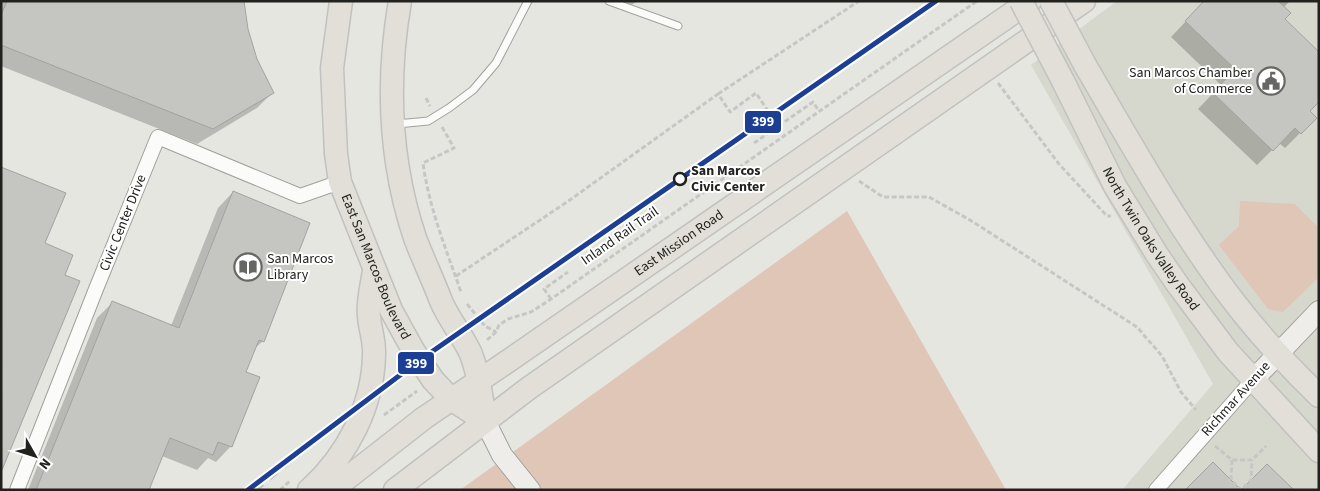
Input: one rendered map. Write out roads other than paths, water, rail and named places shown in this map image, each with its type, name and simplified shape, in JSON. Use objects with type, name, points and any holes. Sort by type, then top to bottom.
[{"type":"main road","name":"East San Marcos Boulevard","points":[[341,1],[332,68],[336,154],[340,182],[395,317],[412,350],[433,380],[451,399],[485,421]]},
{"type":"main road","points":[[400,1],[392,72],[392,124],[398,169],[415,238],[444,310],[470,354],[479,381],[485,421],[502,455],[530,490]]},
{"type":"main road","name":"North Twin Oaks Valley Road","points":[[1021,1],[1115,186],[1156,253],[1200,317],[1228,352],[1319,451]]},
{"type":"main road","name":"East Mission Road","points":[[332,490],[451,399],[1030,1]]},
{"type":"main road","points":[[1051,1],[1085,65],[1169,207],[1195,247],[1229,295],[1277,354],[1319,396]]},
{"type":"main road","points":[[394,490],[485,421],[626,320],[1084,1]]},
{"type":"main road","points":[[300,485],[338,458],[351,436],[368,399],[374,354],[368,314],[374,267]]},
{"type":"main road","name":"Richmar Avenue","points":[[1253,380],[1319,311]]},
{"type":"street","name":"Civic Center Drive","points":[[17,490],[158,137],[300,196],[340,182]]},
{"type":"street","name":"Richmar Avenue","points":[[1156,490],[1253,380]]},
{"type":"lane","points":[[392,124],[428,120],[449,108],[473,90],[496,64],[528,1]]},
{"type":"lane","points":[[609,1],[678,26]]},
{"type":"railway","points":[[256,490],[331,427]]},
{"type":"place","name":"San Marcos Chamber of Commerce","points":[[1271,81]]},
{"type":"place","name":"San Marcos Civic Center","points":[[680,179]]},
{"type":"place","name":"San Marcos Library","points":[[248,267]]}]
